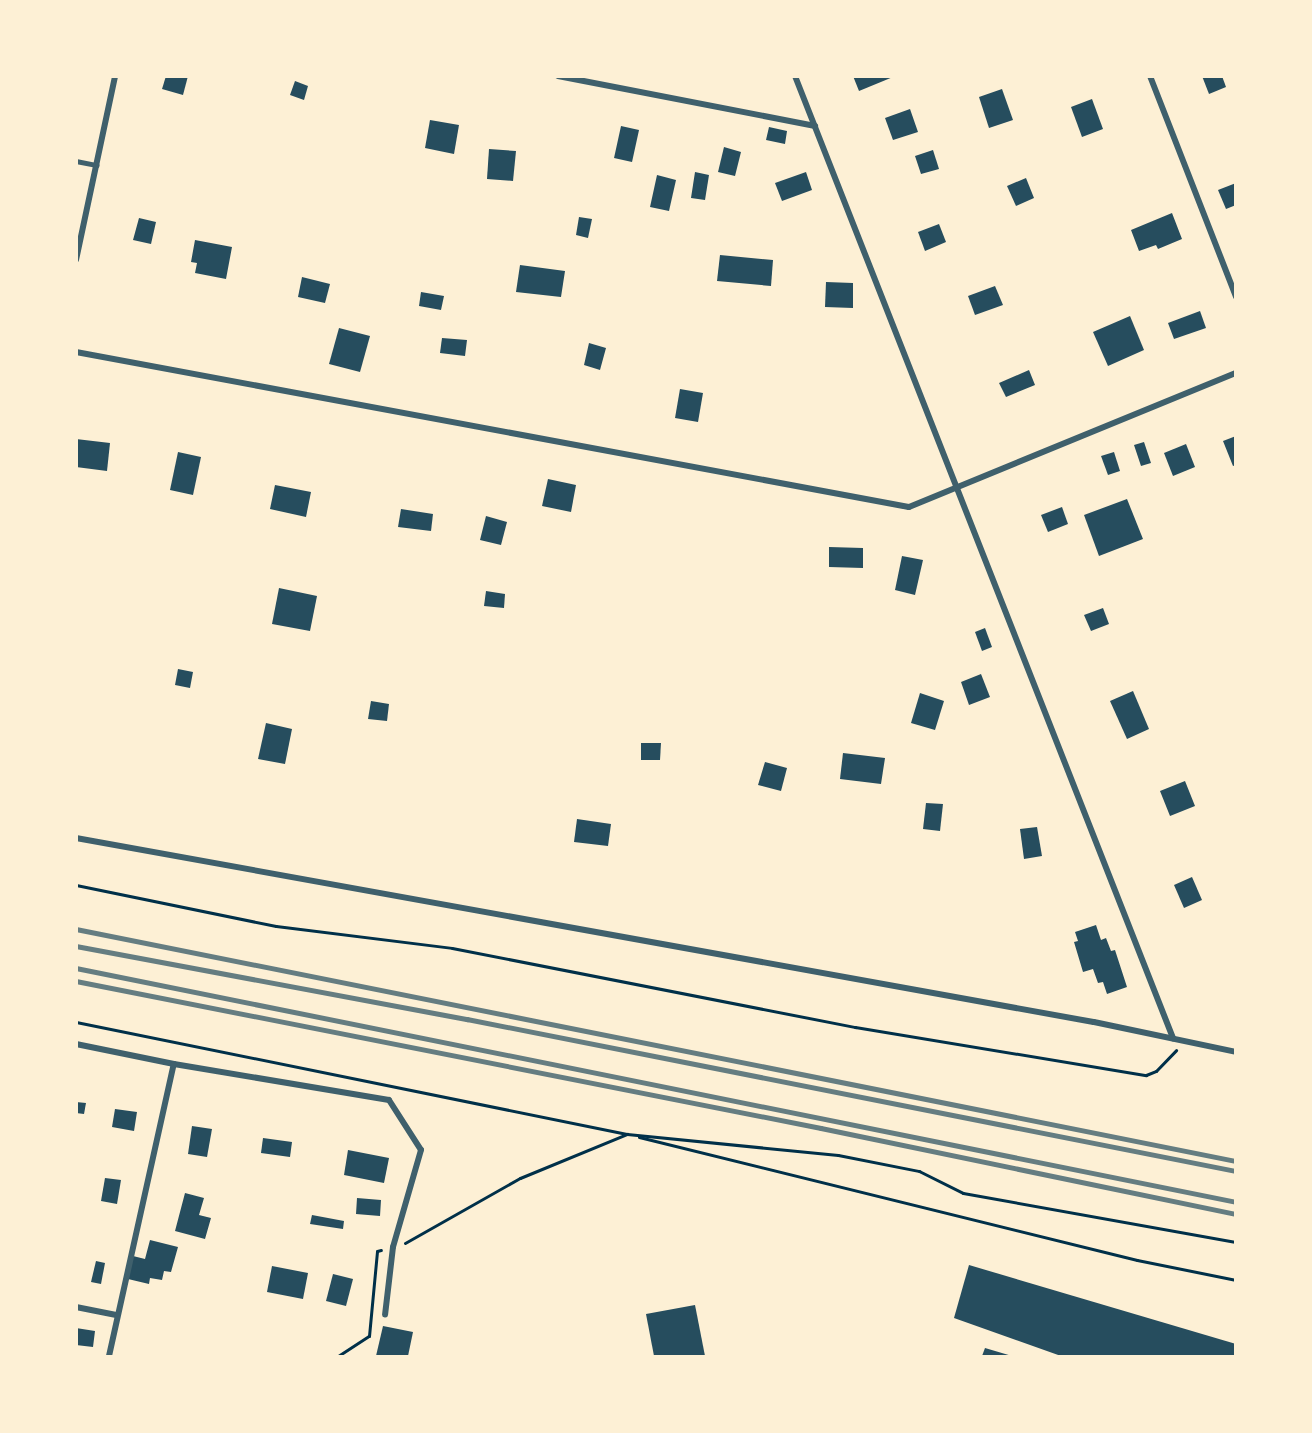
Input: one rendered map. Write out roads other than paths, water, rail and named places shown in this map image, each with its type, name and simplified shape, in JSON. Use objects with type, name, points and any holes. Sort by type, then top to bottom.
[{"type":"street","points":[[76,260],[115,76]]},
{"type":"street","points":[[558,76],[815,126]]},
{"type":"street","points":[[795,76],[1173,1038]]},
{"type":"street","points":[[1149,76],[1236,297]]},
{"type":"street","points":[[76,352],[909,507],[1236,373]]},
{"type":"street","points":[[76,838],[1185,1040],[1236,1052]]},
{"type":"street","points":[[76,1044],[174,1064],[389,1100],[421,1150],[393,1247],[385,1315]]},
{"type":"street","points":[[109,1356],[116,1315],[174,1064]]},
{"type":"street","points":[[76,1307],[116,1315]]},
{"type":"lane","points":[[76,161],[97,165]]},
{"type":"railway","points":[[76,929],[1236,1161]]},
{"type":"railway","points":[[76,946],[467,1019],[1236,1171]]},
{"type":"railway","points":[[76,968],[1236,1202]]},
{"type":"railway","points":[[76,981],[821,1128],[1236,1214]]}]
